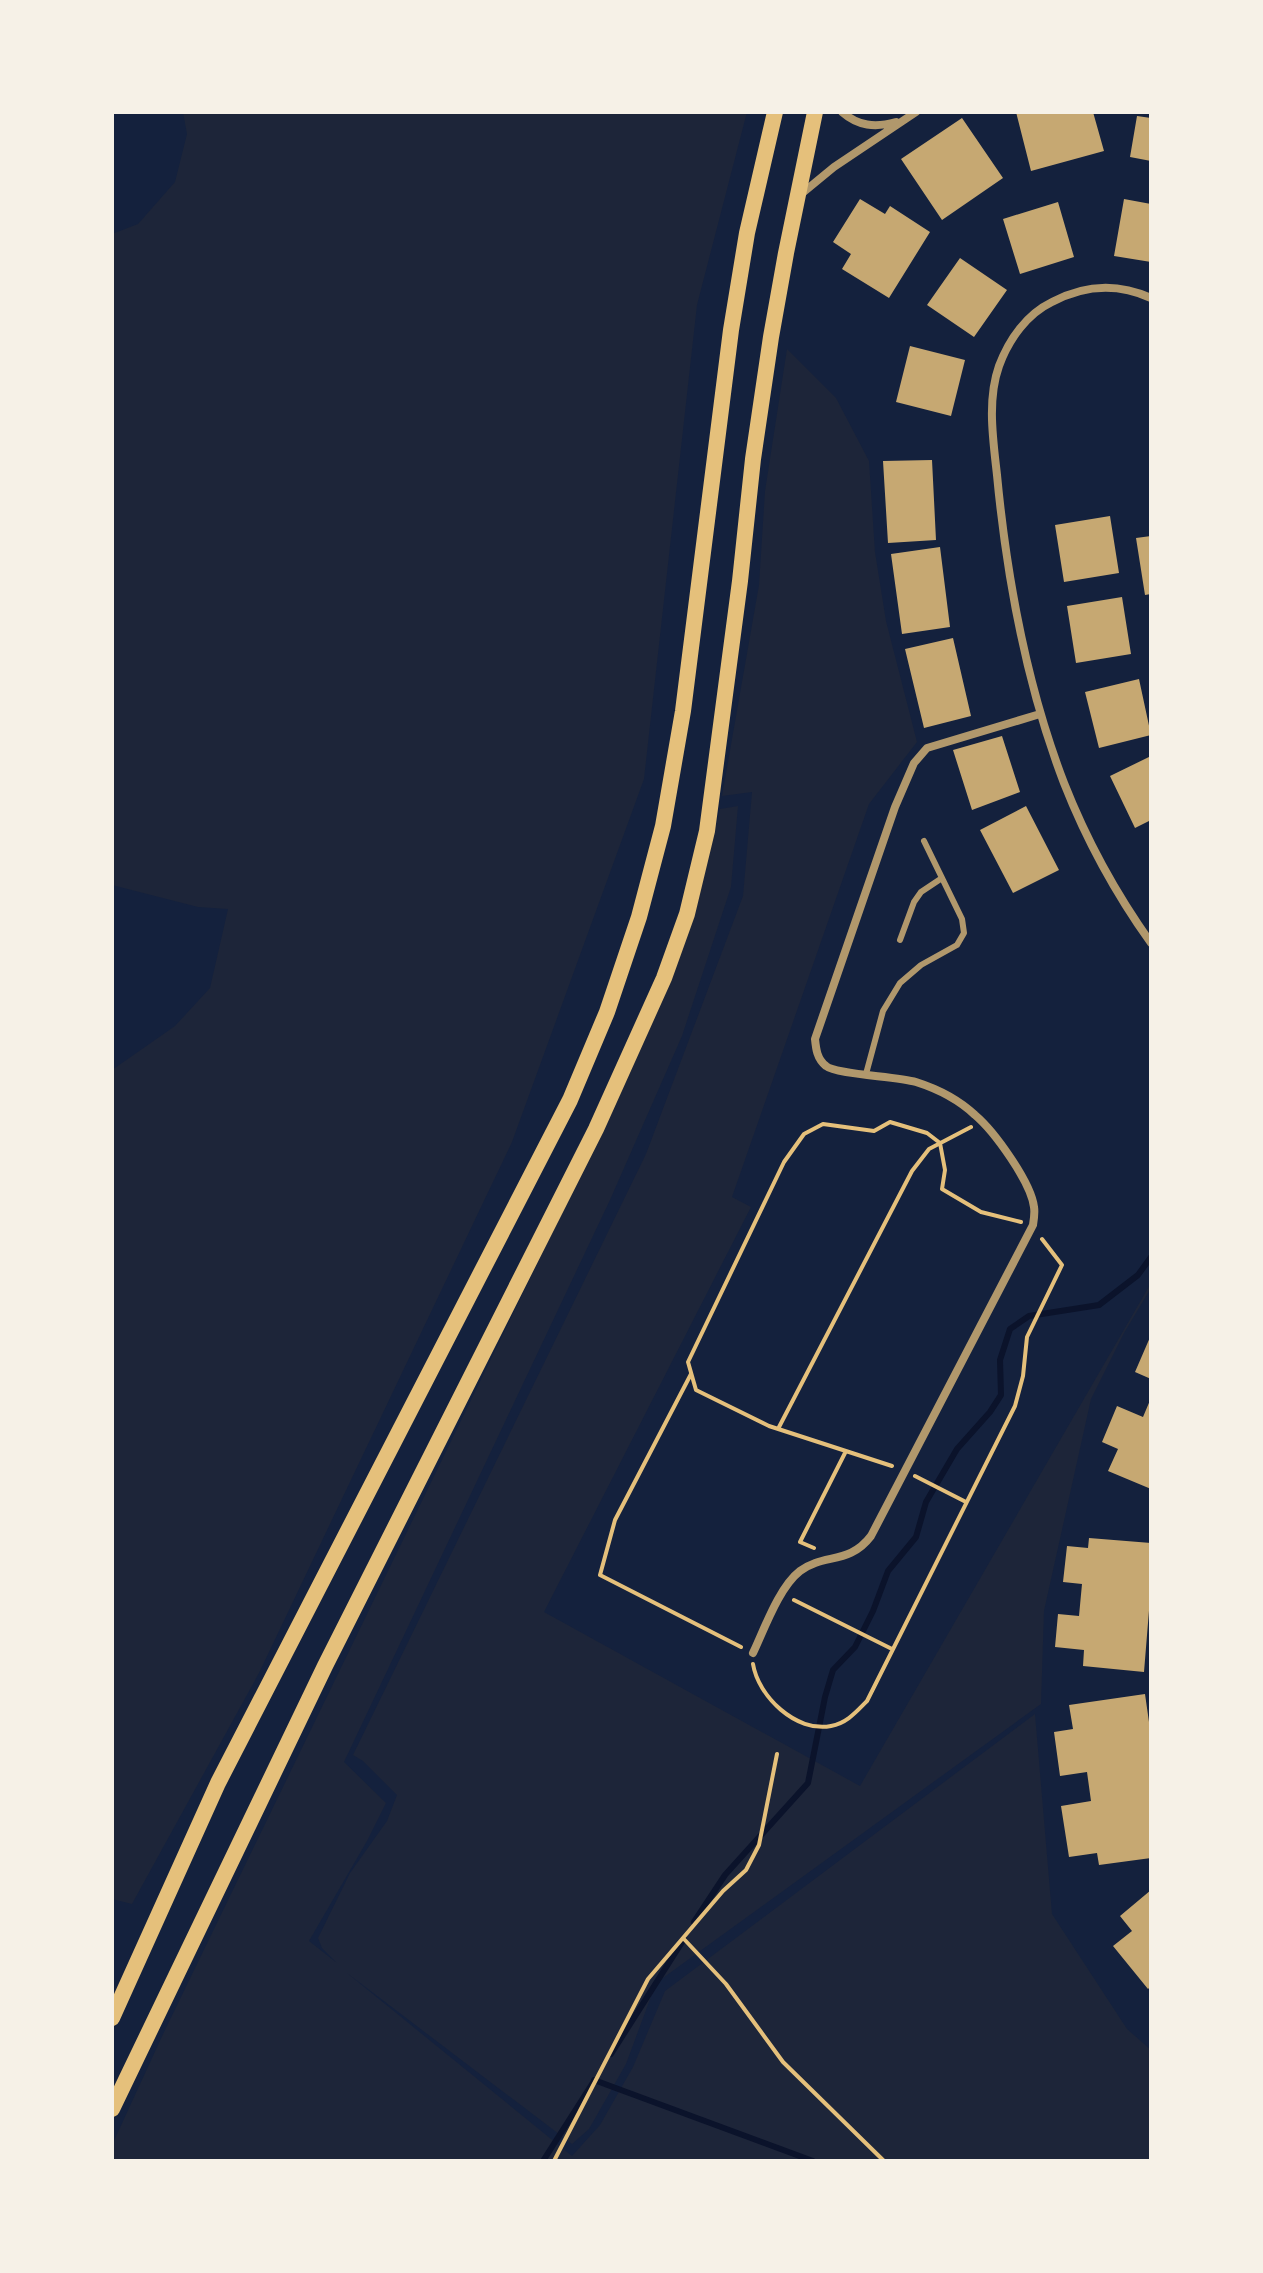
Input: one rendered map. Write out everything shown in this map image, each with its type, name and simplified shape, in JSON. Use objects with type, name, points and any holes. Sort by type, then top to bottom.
[{"type":"main road","points":[[112,2018],[218,1783],[570,1100],[607,1012],[639,917],[663,826],[683,711],[731,330],[747,233],[775,112]]},
{"type":"main road","points":[[112,2109],[325,1666],[596,1129],[669,965],[687,914],[707,831],[771,337],[815,112]]},
{"type":"street","points":[[842,112],[866,126],[888,125],[904,120]]},
{"type":"street","points":[[797,199],[834,167],[916,112]]},
{"type":"street","points":[[1151,298],[1136,291],[1103,287],[1070,292],[1040,307],[1016,332],[999,367],[992,411],[1000,508],[1014,603],[1040,714],[1084,827],[1117,891],[1151,943]]},
{"type":"street","points":[[753,1653],[782,1594],[799,1572],[862,1548],[871,1536],[1033,1225],[1035,1210],[1030,1191],[1007,1153],[977,1116],[947,1094],[916,1082],[839,1071],[826,1066],[816,1052],[815,1039],[895,807],[914,763],[927,748],[1040,714]]},
{"type":"lane","points":[[866,1074],[883,1011],[900,983],[921,965],[957,945],[964,933],[962,919],[924,841]]},
{"type":"lane","points":[[900,940],[914,902],[921,892],[942,878]]},
{"type":"path","points":[[756,1680],[776,1707],[813,1726],[830,1726],[850,1718],[867,1701],[1015,1406],[1023,1376],[1027,1337],[1062,1265],[1033,1225],[981,1212],[942,1189],[945,1170],[940,1143],[927,1133],[890,1122],[874,1131],[823,1124],[804,1134],[784,1162],[688,1362],[696,1390],[778,1429],[905,1471],[966,1502]]},
{"type":"path","points":[[778,1429],[912,1171],[929,1149],[981,1122]]},
{"type":"path","points":[[691,1374],[615,1520],[600,1575],[753,1653]]},
{"type":"path","points":[[837,1558],[800,1542],[846,1451]]},
{"type":"path","points":[[782,1594],[892,1649]]},
{"type":"path","points":[[554,2161],[648,1979],[723,1891],[746,1870],[759,1845],[777,1754]]},
{"type":"path","points":[[683,1938],[726,1984],[783,2062],[884,2161]]},
{"type":"shaded area","points":[[183,112],[747,112],[697,305],[644,779],[512,1142],[259,1673],[132,1904],[112,1899],[112,1070],[175,1026],[210,988],[228,909],[198,907],[112,885],[112,234],[138,224],[175,182],[187,134]]},
{"type":"shaded area","points":[[787,349],[836,398],[869,461],[875,552],[886,621],[917,742],[869,804],[732,1197],[751,1207],[544,1612],[860,1786],[1151,1283],[1091,1399],[1044,1611],[1041,1704],[656,1983],[626,2064],[589,2129],[572,2144],[347,1973],[572,2156],[600,2125],[633,2067],[665,1991],[1035,1714],[1052,1914],[1127,2029],[1151,2050],[1151,2161],[112,2161],[112,2145],[164,2032],[650,1026],[696,909],[720,809],[738,806],[731,887],[682,1036],[610,1200],[344,1762],[386,1803],[309,1941],[337,1963],[322,1948],[318,1938],[350,1873],[387,1821],[397,1795],[353,1755],[646,1154],[743,896],[752,792],[722,796],[759,585],[765,491]]},
{"type":"building","points":[[1016,112],[1093,112],[1104,151],[1031,171]]},
{"type":"building","points":[[1137,116],[1151,118],[1151,161],[1130,157]]},
{"type":"building","points":[[962,118],[1003,178],[942,220],[901,159]]},
{"type":"building","points":[[860,199],[885,214],[890,206],[930,232],[889,298],[842,269],[851,254],[833,242]]},
{"type":"building","points":[[1124,199],[1151,204],[1151,262],[1114,256]]},
{"type":"building","points":[[1058,202],[1074,257],[1020,274],[1003,219]]},
{"type":"building","points":[[960,258],[1007,290],[974,337],[927,305]]},
{"type":"building","points":[[910,346],[965,360],[951,416],[896,402]]},
{"type":"building","points":[[932,460],[936,540],[888,543],[883,461]]},
{"type":"building","points":[[1110,516],[1119,573],[1064,582],[1055,525]]},
{"type":"building","points":[[1151,536],[1151,594],[1145,595],[1136,538]]},
{"type":"building","points":[[940,547],[950,627],[902,634],[891,554]]},
{"type":"building","points":[[1122,597],[1131,654],[1076,663],[1067,606]]},
{"type":"building","points":[[953,638],[971,716],[924,728],[905,649]]},
{"type":"building","points":[[1139,679],[1151,735],[1099,748],[1085,692]]},
{"type":"building","points":[[1002,736],[1020,792],[972,810],[953,750]]},
{"type":"building","points":[[1151,756],[1151,820],[1135,828],[1110,776]]},
{"type":"building","points":[[1026,806],[1059,870],[1013,893],[980,830]]},
{"type":"building","points":[[1151,1335],[1151,1379],[1135,1372]]},
{"type":"building","points":[[1151,1398],[1151,1489],[1108,1471],[1118,1449],[1102,1442],[1117,1406],[1143,1417]]},
{"type":"building","points":[[1089,1538],[1151,1543],[1144,1672],[1083,1666],[1084,1650],[1055,1647],[1058,1614],[1079,1616],[1082,1584],[1063,1582],[1067,1546],[1088,1548]]},
{"type":"building","points":[[1145,1694],[1151,1736],[1151,1858],[1099,1865],[1097,1853],[1069,1857],[1061,1806],[1091,1801],[1087,1772],[1060,1776],[1054,1732],[1073,1729],[1069,1705]]},
{"type":"building","points":[[1151,1890],[1151,1986],[1148,1989],[1113,1946],[1132,1931],[1120,1916]]},
{"type":"waterway","points":[[694,1922],[725,1875],[808,1783],[833,1670],[855,1647],[888,1571],[916,1537],[926,1502],[957,1449],[1001,1395],[1000,1360],[1010,1329],[1029,1316],[1099,1305],[1138,1275],[1151,1257]]},
{"type":"waterway","points":[[611,2054],[684,1939]]},
{"type":"waterway","points":[[594,2080],[813,2161]]},
{"type":"waterway","points":[[543,2161],[594,2081]]}]
